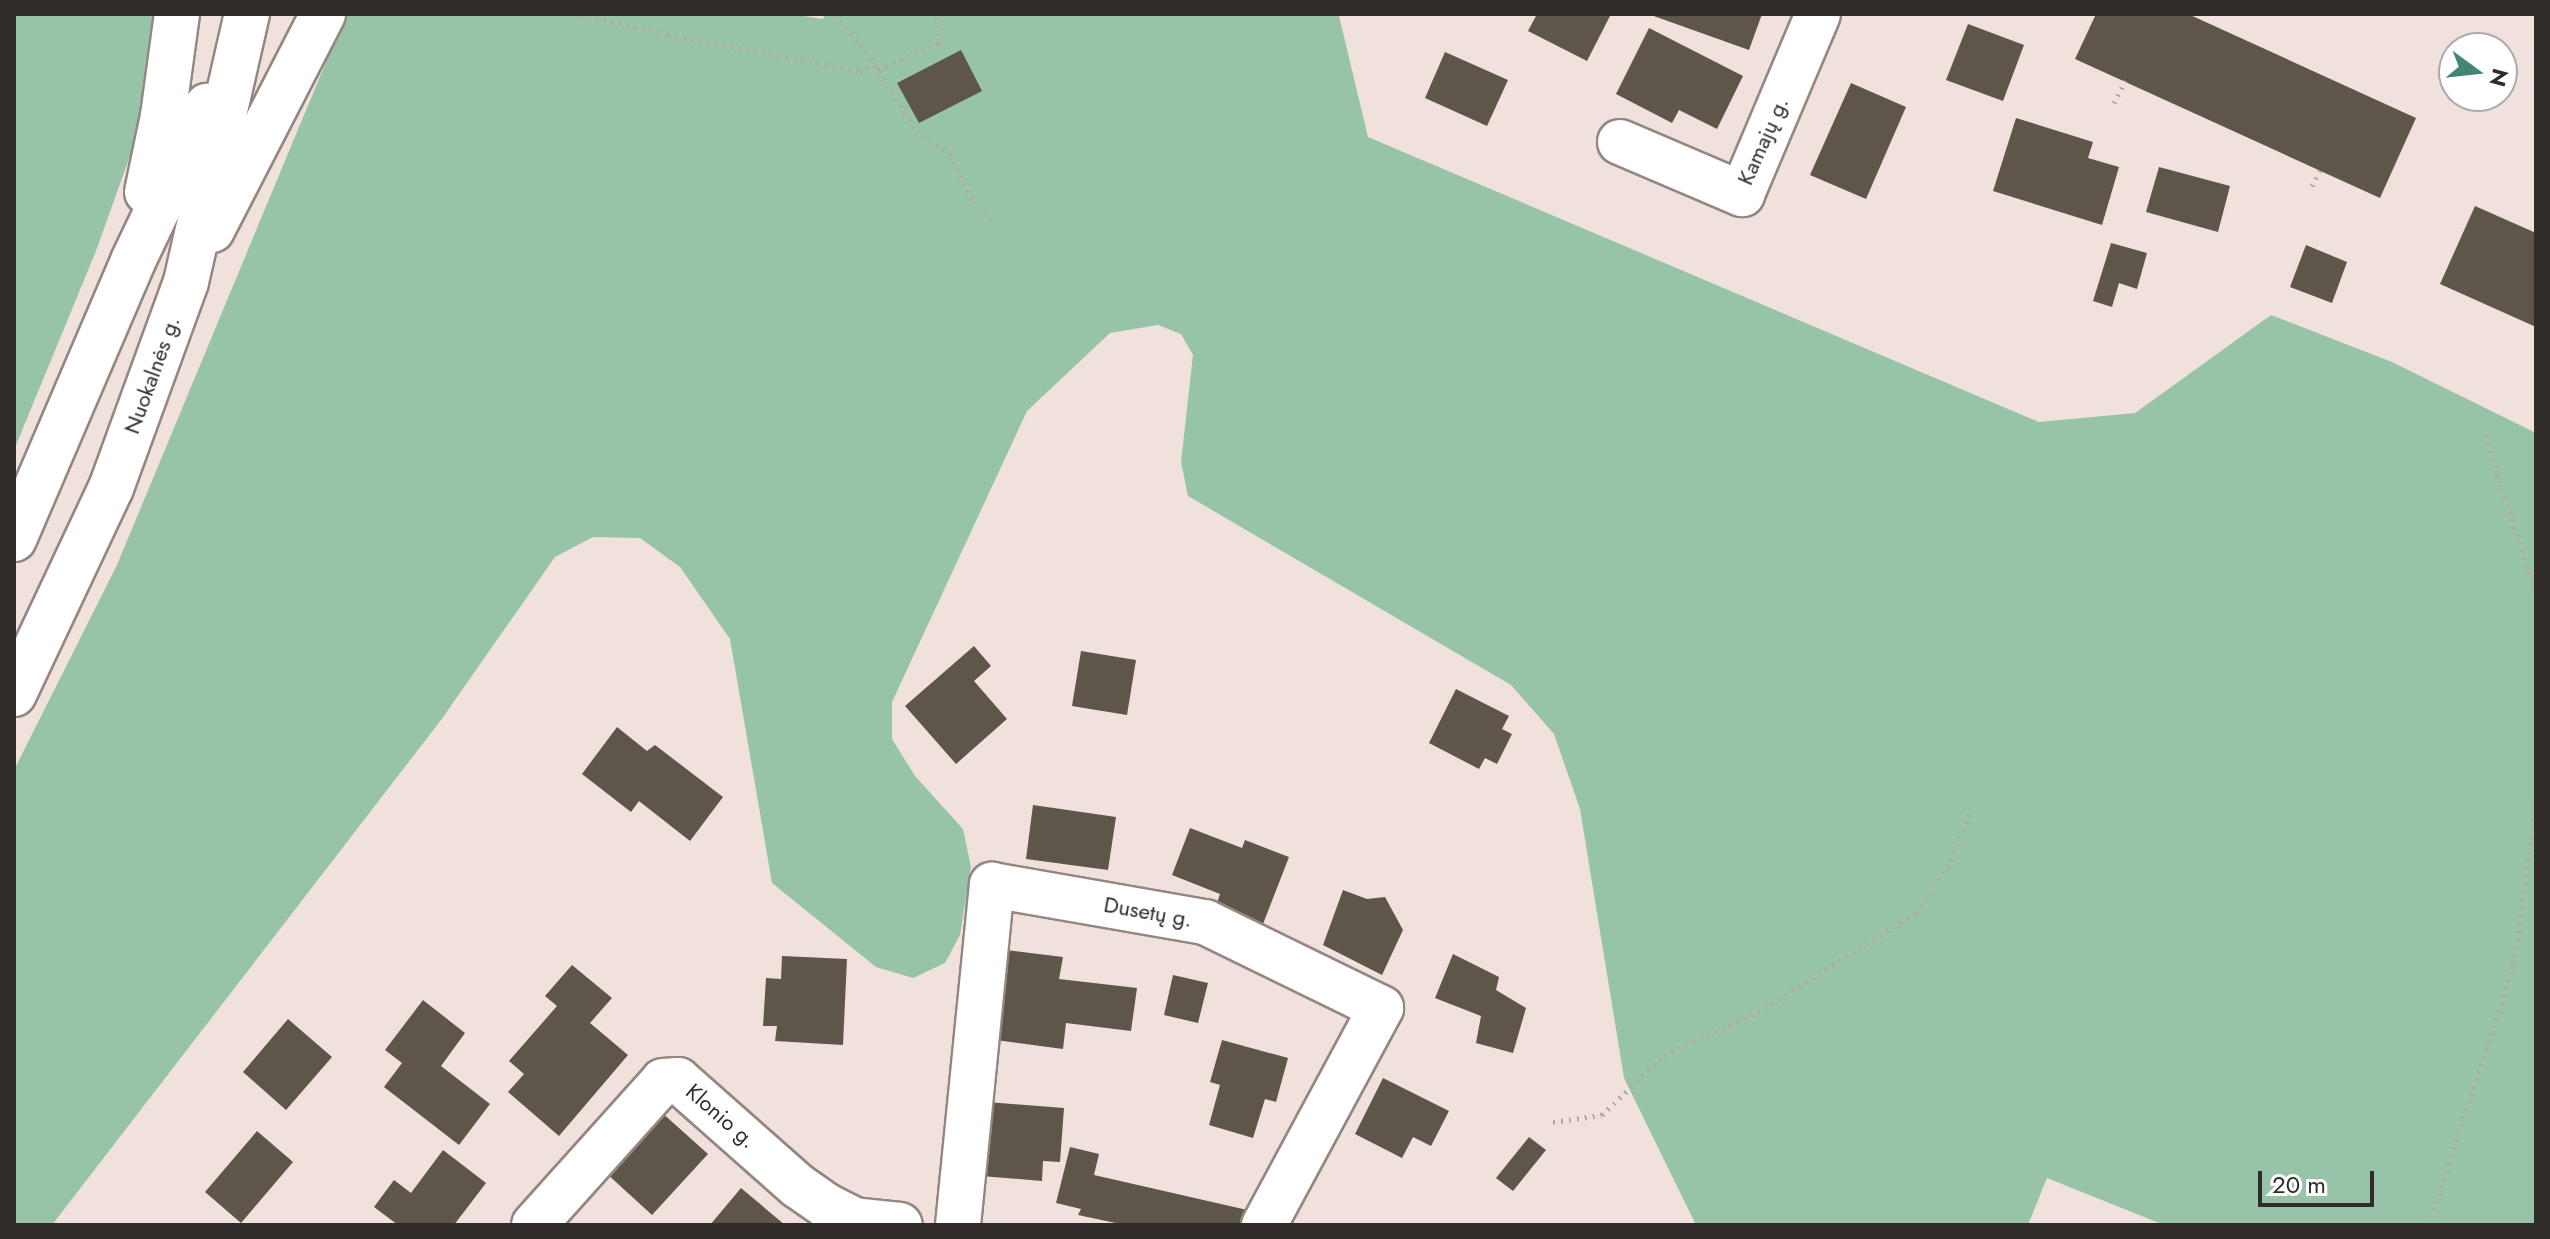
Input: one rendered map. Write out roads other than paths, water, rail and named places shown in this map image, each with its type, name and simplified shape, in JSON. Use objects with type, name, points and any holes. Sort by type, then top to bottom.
[{"type":"street","points":[[133,261],[163,116],[177,14]]},
{"type":"street","points":[[186,282],[323,14]]},
{"type":"street","name":"Kamajų g.","points":[[1620,142],[1742,194],[1818,14]]},
{"type":"street","name":"Nuokalnės g.","points":[[14,539],[133,261],[243,26]]},
{"type":"street","name":"Nuokalnės g.","points":[[14,694],[111,488],[186,282],[243,26]]},
{"type":"street","name":"Dusetų g.","points":[[958,1225],[992,885],[1205,922],[1381,1008],[1264,1225]]},
{"type":"street","name":"Klonio g.","points":[[534,1225],[663,1081],[678,1080],[798,1186],[851,1222]]},
{"type":"street","points":[[851,1222],[900,1225]]}]
